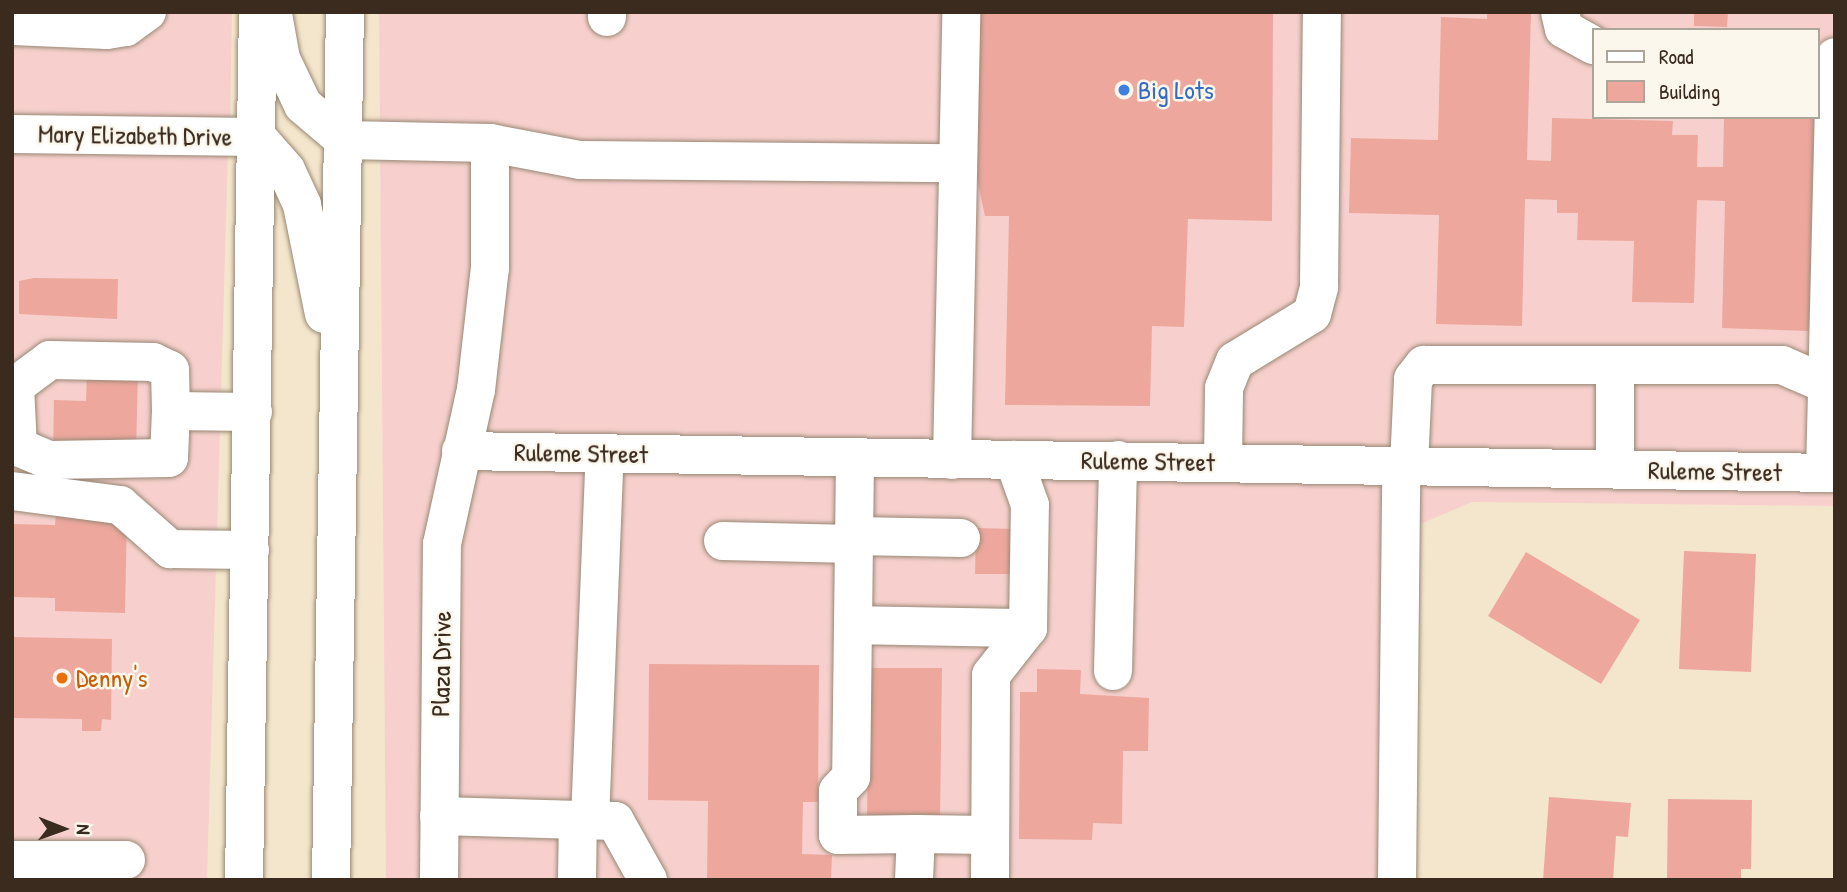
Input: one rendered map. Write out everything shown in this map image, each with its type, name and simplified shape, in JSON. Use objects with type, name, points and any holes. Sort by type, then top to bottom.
[{"type":"street","points":[[12,26],[107,30],[126,27],[147,12]]},
{"type":"street","points":[[244,880],[258,12]]},
{"type":"street","points":[[272,12],[281,59],[303,106],[344,140],[490,144],[580,160],[958,163]]},
{"type":"street","points":[[331,880],[345,12]]},
{"type":"street","points":[[952,460],[961,12]]},
{"type":"street","points":[[1223,462],[1224,388],[1235,361],[1312,314],[1319,287],[1322,12]]},
{"type":"street","points":[[1560,12],[1564,29],[1591,44]]},
{"type":"street","points":[[1819,42],[1835,56],[1828,385],[1830,473]]},
{"type":"street","name":"Mary Elizabeth Drive","points":[[12,134],[257,137]]},
{"type":"street","points":[[257,137],[286,170],[302,205],[338,385]]},
{"type":"street","points":[[461,451],[476,390],[490,268],[490,144]]},
{"type":"street","points":[[1396,880],[1405,465],[1413,379],[1424,365],[1782,365],[1828,385]]},
{"type":"street","points":[[1615,365],[1615,469]]},
{"type":"street","points":[[171,411],[253,412]]},
{"type":"street","name":"Ruleme Street","points":[[461,451],[855,460],[1118,460],[1830,473]]},
{"type":"street","name":"Plaza Drive","points":[[439,880],[442,544],[461,451]]},
{"type":"street","points":[[577,880],[584,820],[605,454]]},
{"type":"street","points":[[855,460],[850,777],[838,791],[838,835],[990,835]]},
{"type":"street","points":[[990,880],[991,675],[1028,628],[1030,505],[1014,460]]},
{"type":"street","points":[[1113,671],[1118,460]]},
{"type":"street","points":[[12,491],[120,505],[170,549],[250,550]]},
{"type":"street","points":[[723,541],[961,538]]},
{"type":"street","points":[[853,625],[1028,628]]},
{"type":"street","points":[[439,816],[615,821],[648,880]]},
{"type":"street","points":[[914,880],[916,834]]},
{"type":"street","points":[[12,860],[126,860]]},
{"type":"shaded area","points":[[12,12],[232,12],[230,121],[12,119]]},
{"type":"shaded area","points":[[379,12],[1835,12],[1835,506],[1472,502],[1416,526],[1402,880],[386,880]]},
{"type":"shaded area","points":[[12,149],[228,151],[207,880],[12,880]]},
{"type":"building","name":"Big Lots","points":[[978,12],[1273,12],[1272,221],[1188,219],[1184,327],[1152,326],[1150,406],[1005,405],[1009,216],[985,216],[975,169]]},
{"type":"building","points":[[1487,12],[1531,12],[1527,160],[1551,161],[1552,118],[1673,121],[1672,135],[1698,135],[1697,167],[1723,167],[1724,119],[1814,119],[1809,331],[1722,328],[1725,201],[1697,200],[1694,303],[1632,302],[1634,241],[1577,240],[1578,213],[1557,213],[1557,200],[1525,199],[1522,326],[1436,324],[1439,215],[1349,213],[1351,138],[1438,140],[1441,17],[1487,19]]},
{"type":"building","points":[[1694,12],[1728,12],[1727,27],[1694,26]]},
{"type":"building","points":[[34,278],[118,279],[117,319],[19,314],[19,281]]},
{"type":"building","points":[[87,371],[138,373],[136,451],[53,449],[54,400],[86,401]]},
{"type":"building","points":[[56,513],[127,515],[125,613],[55,611],[55,598],[12,597],[12,524],[55,525]]},
{"type":"building","points":[[976,528],[1021,529],[1020,574],[975,574]]},
{"type":"building","points":[[1684,551],[1756,554],[1751,672],[1679,669]]},
{"type":"building","points":[[1526,552],[1640,620],[1601,684],[1488,616]]},
{"type":"building","name":"Denny's","points":[[12,637],[112,639],[111,720],[102,719],[101,731],[82,731],[82,719],[12,718]]},
{"type":"building","points":[[649,664],[819,665],[818,802],[803,802],[802,854],[832,855],[831,880],[707,880],[708,801],[648,800]]},
{"type":"building","points":[[869,668],[942,668],[940,820],[867,819]]},
{"type":"building","points":[[1037,669],[1081,670],[1080,694],[1149,698],[1148,751],[1123,751],[1122,824],[1093,823],[1092,840],[1019,839],[1020,692],[1037,692]]},
{"type":"building","points":[[1549,797],[1631,803],[1628,837],[1616,836],[1613,880],[1543,880]]},
{"type":"building","points":[[1668,799],[1752,800],[1751,869],[1741,869],[1741,880],[1667,880]]},
{"type":"place","name":"Big Lots","points":[[1124,90]]},
{"type":"place","name":"Denny's","points":[[62,678]]}]
